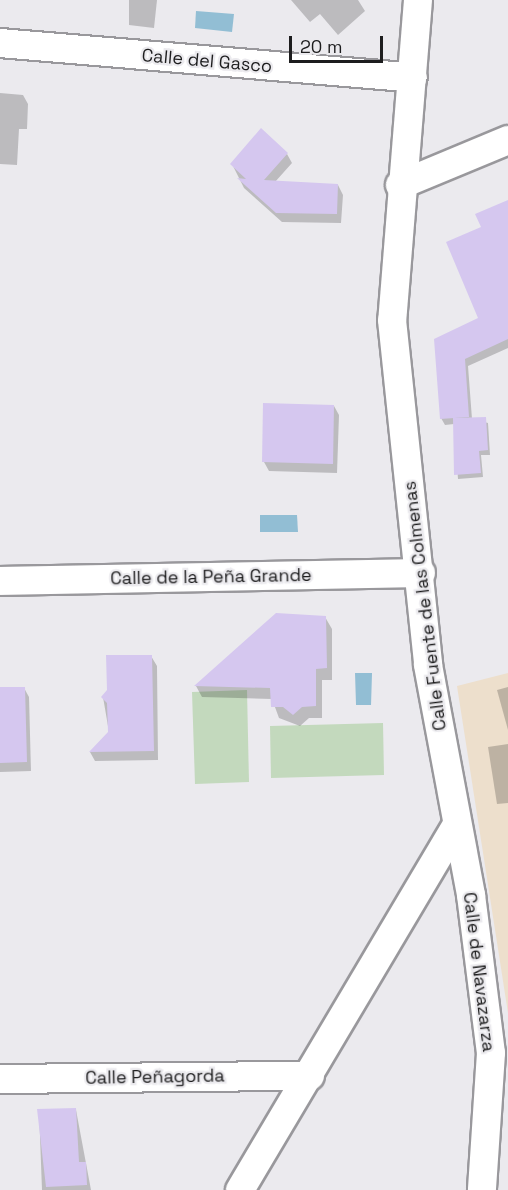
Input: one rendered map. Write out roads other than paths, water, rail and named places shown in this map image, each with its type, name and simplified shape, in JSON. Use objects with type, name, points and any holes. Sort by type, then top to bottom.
[{"type":"street","name":"Calle Fuente de las Colmenas","points":[[418,0],[413,78],[400,185],[392,320],[421,573],[428,665],[455,828]]},
{"type":"street","name":"Calle del Gasco","points":[[0,43],[413,78]]},
{"type":"street","points":[[400,185],[508,140]]},
{"type":"street","name":"Calle de la Peña Grande","points":[[0,581],[421,573]]},
{"type":"street","points":[[240,1190],[310,1076],[455,828]]},
{"type":"street","name":"Calle de Navazarza","points":[[455,828],[471,895],[491,1053],[482,1190]]},
{"type":"street","name":"Calle Peñagorda","points":[[0,1079],[310,1076]]},
{"type":"water","points":[[196,11],[234,14],[232,32],[195,28]]},
{"type":"water","points":[[260,515],[297,515],[298,532],[260,532]]},
{"type":"water","points":[[355,673],[372,673],[371,705],[356,705]]}]
